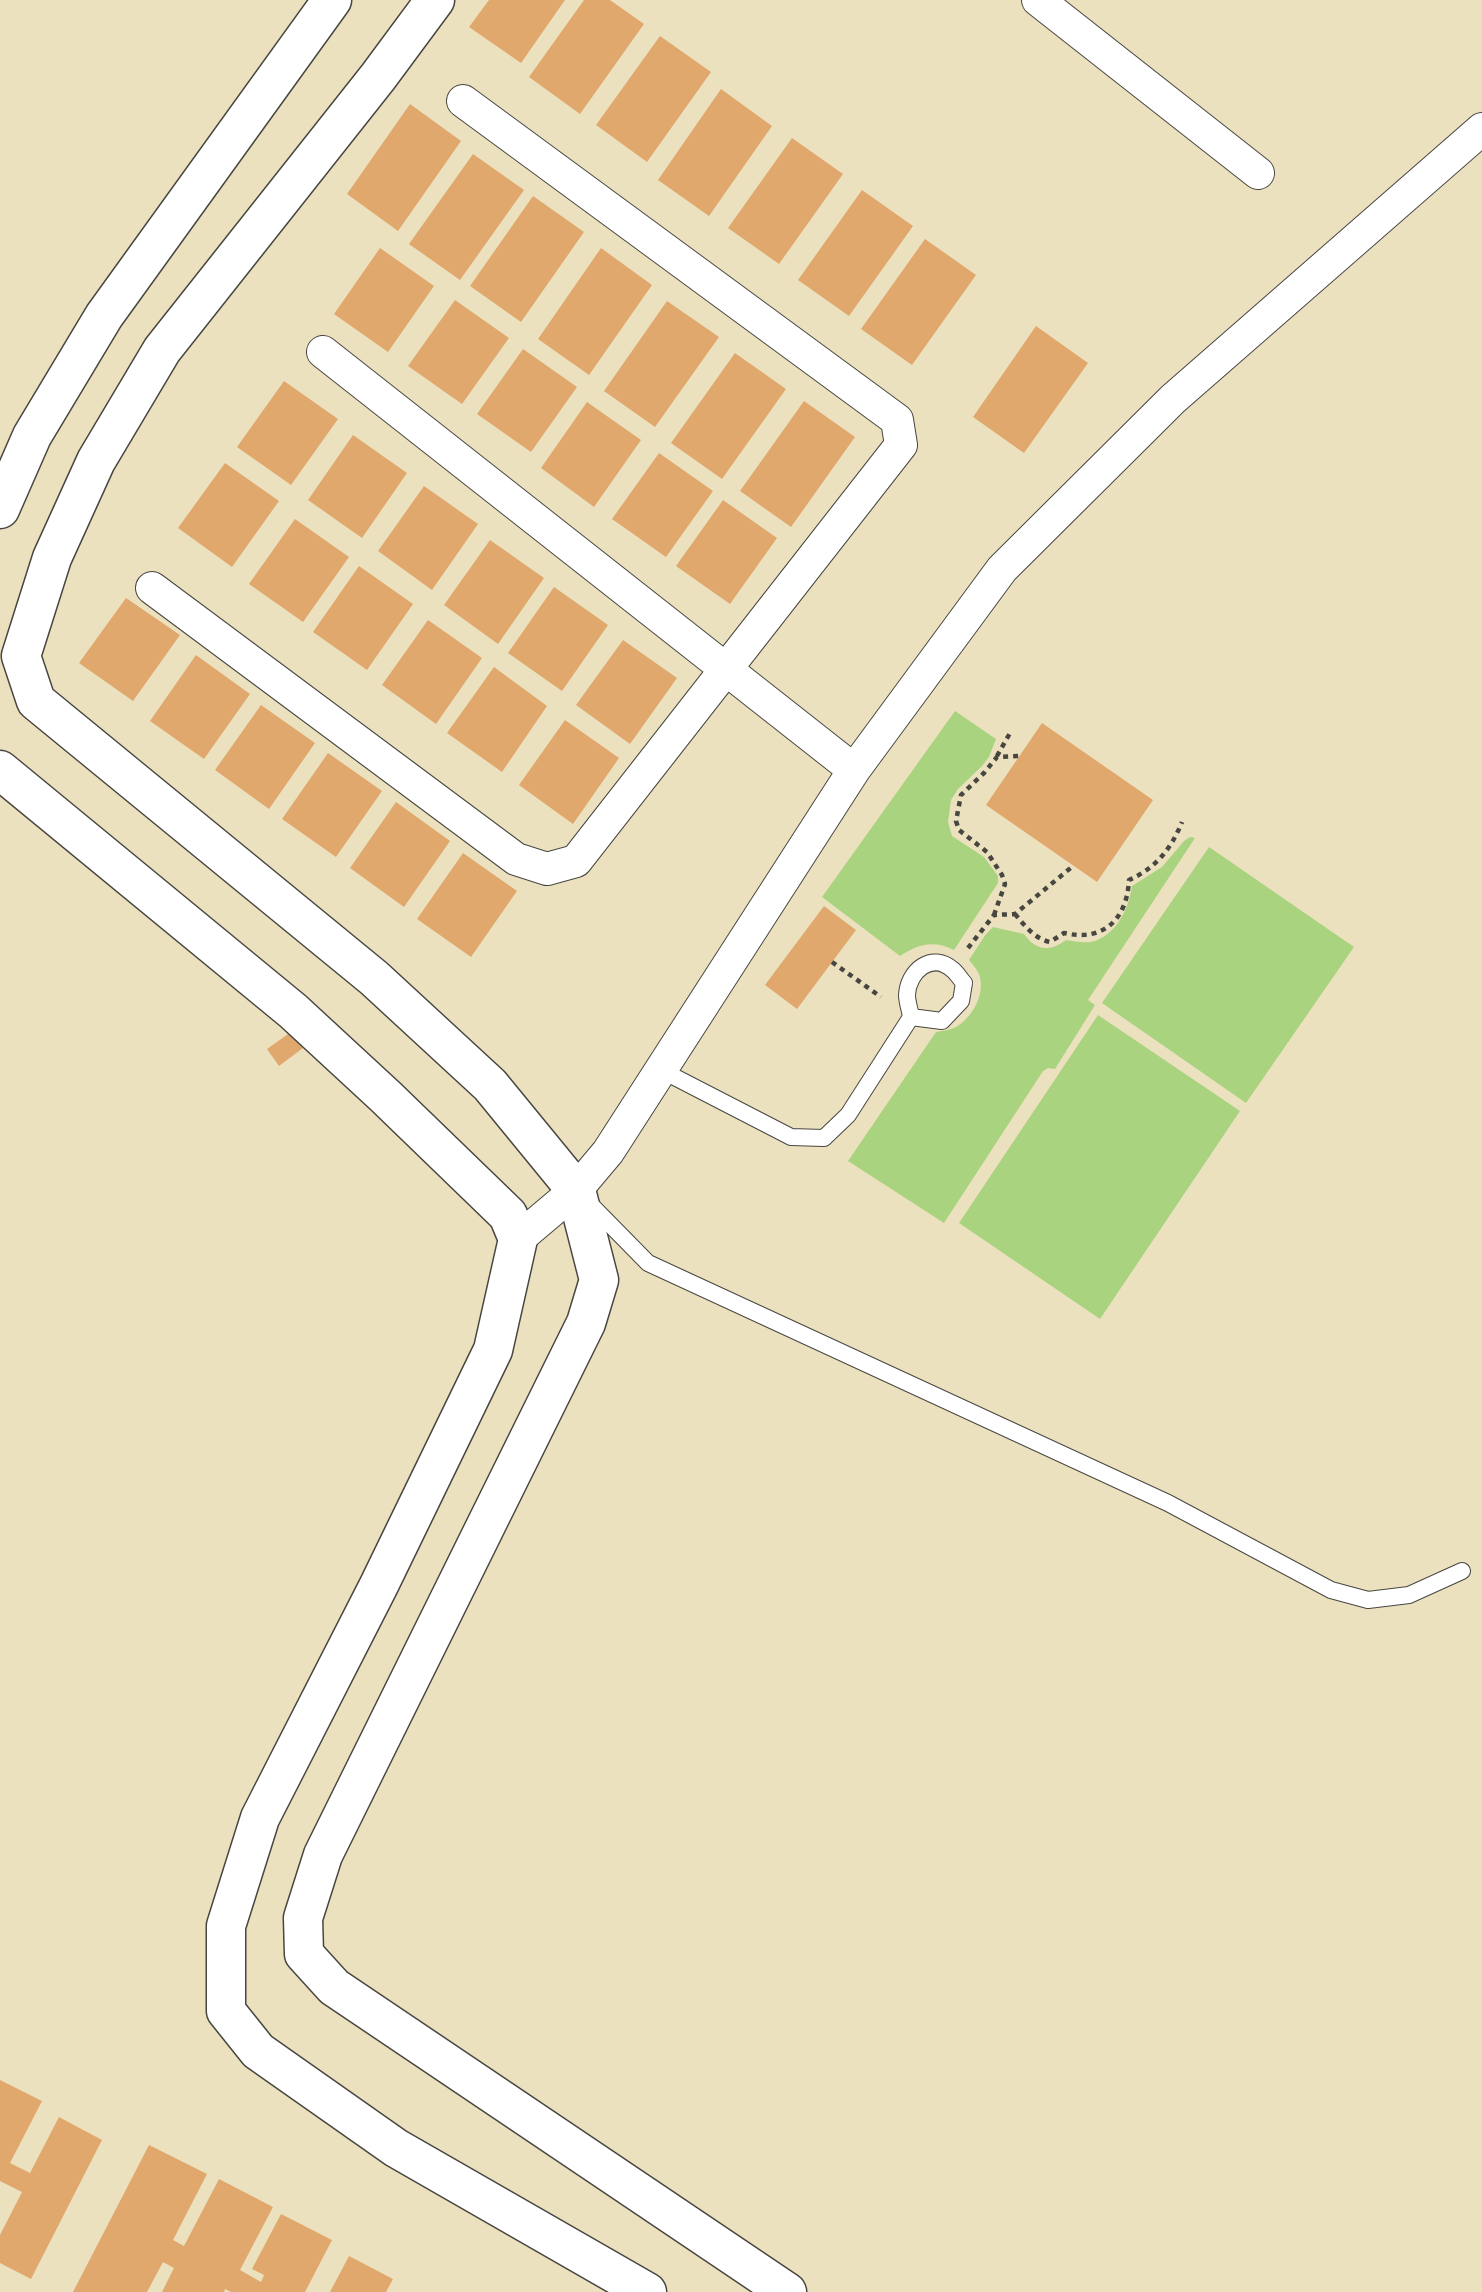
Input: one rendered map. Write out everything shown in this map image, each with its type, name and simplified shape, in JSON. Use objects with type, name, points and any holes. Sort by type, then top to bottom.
[{"type":"street","points":[[0,509],[32,436],[104,316],[332,0]]},
{"type":"street","points":[[435,0],[378,77],[162,350],[96,461],[52,558],[21,656],[36,701],[374,978],[489,1085],[576,1190],[598,1280],[586,1323],[323,1855],[303,1918],[304,1954],[334,1987],[787,2292]]},
{"type":"street","points":[[1038,0],[1258,173]]},
{"type":"street","points":[[152,588],[516,859],[547,869],[576,861],[901,445],[897,420],[463,101]]},
{"type":"street","points":[[518,1239],[576,1190],[608,1152],[854,770],[1002,569],[1173,399],[1482,129]]},
{"type":"street","points":[[323,352],[854,770]]},
{"type":"street","points":[[0,770],[293,1012],[508,1214],[518,1239],[493,1350],[379,1585],[260,1818],[226,1926],[226,2011],[258,2051],[396,2148],[647,2292]]},
{"type":"lane","points":[[661,1070],[790,1137],[824,1138],[848,1115],[911,1017],[907,994],[914,972],[925,964],[952,968],[964,983],[961,1001],[942,1021],[911,1017]]},
{"type":"lane","points":[[576,1190],[648,1263],[1168,1503],[1331,1590],[1368,1600],[1409,1595],[1462,1571]]},
{"type":"path","points":[[952,968],[994,915],[1004,884],[1002,875],[987,852],[959,830],[956,821],[961,795],[985,773],[1010,733]]},
{"type":"path","points":[[997,757],[1019,756]]},
{"type":"path","points":[[1015,914],[1041,941],[1050,942],[1065,933],[1088,936],[1107,928],[1115,920],[1126,900],[1129,880],[1159,862],[1182,822]]},
{"type":"path","points":[[994,915],[1015,914],[1073,866]]},
{"type":"path","points":[[832,962],[911,1017]]},
{"type":"green space","points":[[955,711],[996,739],[989,757],[951,800],[948,822],[952,836],[984,857],[998,876],[998,883],[954,950],[933,944],[900,956],[822,897]]},
{"type":"green space","points":[[1190,837],[1195,838],[1088,1000],[1095,1005],[1055,1069],[1048,1068],[1043,1071],[944,1223],[848,1161],[936,1032],[954,1028],[972,1012],[979,998],[981,982],[978,972],[969,960],[993,927],[1024,934],[1033,944],[1044,948],[1054,947],[1066,940],[1095,941],[1110,932],[1121,919],[1132,886],[1162,867]]},
{"type":"green space","points":[[1209,847],[1354,947],[1246,1103],[1102,1003]]},
{"type":"green space","points":[[1098,1015],[1240,1111],[1100,1319],[959,1223]]},
{"type":"building","points":[[489,0],[565,0],[521,63],[469,27]]},
{"type":"building","points":[[584,0],[610,0],[644,24],[580,114],[529,77]]},
{"type":"building","points":[[660,36],[711,72],[647,162],[596,125]]},
{"type":"building","points":[[721,89],[772,126],[709,216],[658,180]]},
{"type":"building","points":[[410,104],[461,141],[398,231],[347,194]]},
{"type":"building","points":[[792,138],[843,174],[779,264],[728,228]]},
{"type":"building","points":[[473,154],[524,190],[460,280],[409,244]]},
{"type":"building","points":[[862,190],[913,226],[849,316],[798,280]]},
{"type":"building","points":[[533,196],[584,232],[521,322],[470,286]]},
{"type":"building","points":[[925,239],[976,275],[912,365],[861,329]]},
{"type":"building","points":[[380,248],[434,286],[388,352],[334,314]]},
{"type":"building","points":[[601,248],[652,285],[589,375],[538,339]]},
{"type":"building","points":[[455,300],[509,338],[462,404],[408,366]]},
{"type":"building","points":[[667,301],[719,337],[655,427],[604,391]]},
{"type":"building","points":[[1036,326],[1088,363],[1024,453],[973,417]]},
{"type":"building","points":[[523,349],[577,387],[531,452],[477,414]]},
{"type":"building","points":[[735,353],[786,389],[722,479],[671,443]]},
{"type":"building","points":[[284,381],[338,419],[291,485],[237,447]]},
{"type":"building","points":[[804,401],[855,437],[791,527],[740,491]]},
{"type":"building","points":[[587,402],[641,440],[594,507],[541,468]]},
{"type":"building","points":[[353,435],[407,473],[362,538],[308,500]]},
{"type":"building","points":[[659,453],[713,491],[666,557],[612,519]]},
{"type":"building","points":[[225,463],[279,501],[232,567],[178,528]]},
{"type":"building","points":[[424,486],[478,524],[432,590],[378,551]]},
{"type":"building","points":[[723,500],[777,538],[730,604],[676,566]]},
{"type":"building","points":[[295,519],[349,557],[303,622],[249,584]]},
{"type":"building","points":[[490,540],[544,578],[498,644],[444,605]]},
{"type":"building","points":[[359,566],[413,604],[367,670],[313,632]]},
{"type":"building","points":[[554,587],[608,625],[562,691],[508,653]]},
{"type":"building","points":[[126,598],[180,635],[133,701],[79,663]]},
{"type":"building","points":[[428,620],[482,658],[436,724],[382,685]]},
{"type":"building","points":[[623,640],[677,678],[630,744],[576,705]]},
{"type":"building","points":[[196,655],[250,694],[204,759],[150,721]]},
{"type":"building","points":[[494,667],[547,706],[502,772],[447,733]]},
{"type":"building","points":[[261,705],[315,743],[269,809],[215,770]]},
{"type":"building","points":[[565,720],[619,758],[573,824],[519,785]]},
{"type":"building","points":[[1042,723],[1153,800],[1097,882],[986,805]]},
{"type":"building","points":[[328,753],[382,791],[336,857],[282,819]]},
{"type":"building","points":[[396,802],[450,841],[404,907],[350,868]]},
{"type":"building","points":[[463,853],[517,891],[471,957],[417,919]]},
{"type":"building","points":[[824,906],[856,930],[797,1009],[765,985]]},
{"type":"building","points":[[291,1032],[303,1048],[279,1066],[267,1049]]},
{"type":"building","points":[[0,2080],[42,2101],[10,2163],[30,2173],[59,2117],[102,2140],[31,2279],[0,2263],[0,2235],[22,2192],[0,2181]]},
{"type":"building","points":[[149,2145],[207,2174],[173,2240],[184,2246],[219,2179],[273,2207],[240,2270],[261,2282],[264,2275],[252,2269],[281,2214],[332,2240],[305,2292],[231,2292],[225,2289],[224,2292],[162,2292],[174,2268],[163,2262],[147,2292],[73,2292]]},
{"type":"building","points":[[349,2256],[393,2279],[386,2292],[330,2292]]}]
